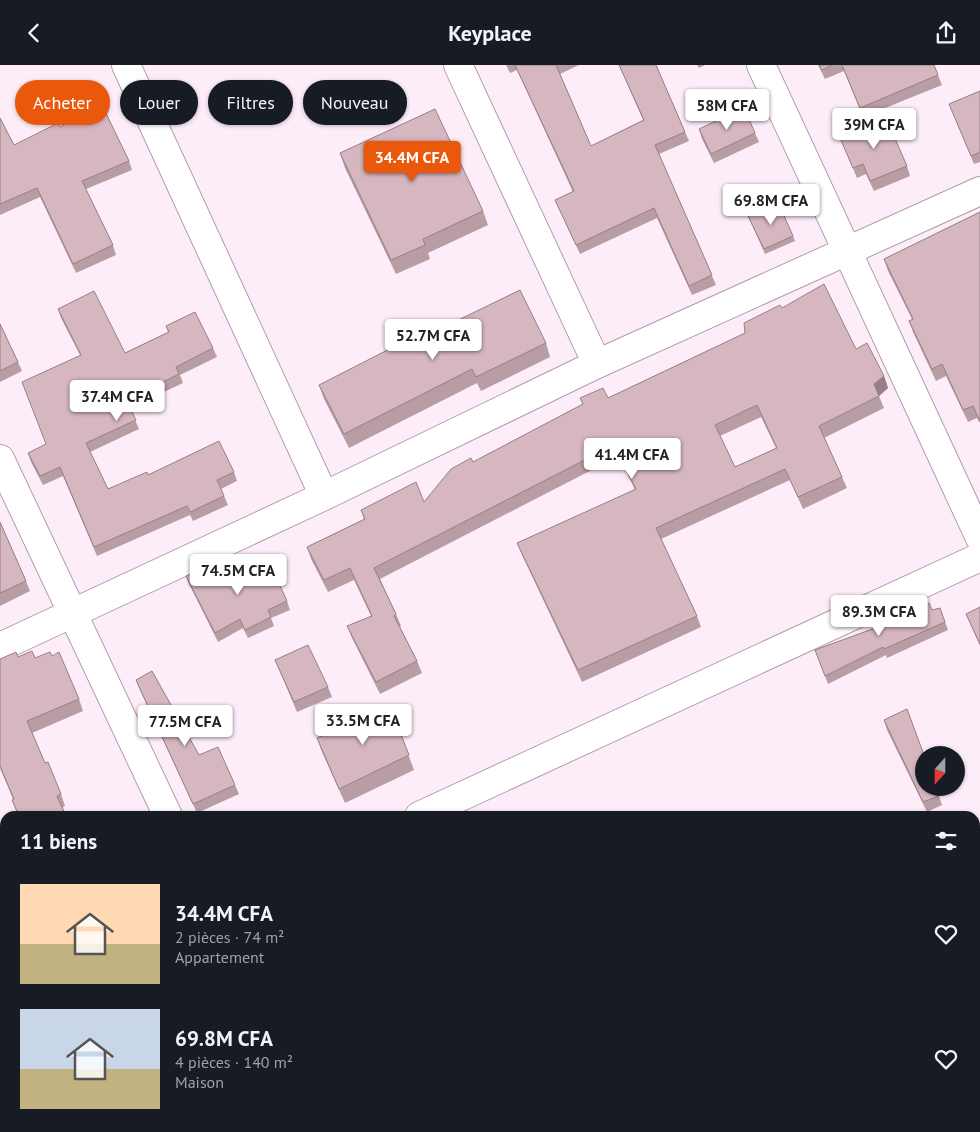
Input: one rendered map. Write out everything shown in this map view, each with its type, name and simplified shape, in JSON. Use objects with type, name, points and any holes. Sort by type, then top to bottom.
[{"type":"street","points":[[126,65],[324,496]]},
{"type":"street","points":[[458,65],[597,364]]},
{"type":"street","points":[[761,65],[980,538]]},
{"type":"street","points":[[0,647],[324,496],[597,364],[980,191]]},
{"type":"street","points":[[0,459],[71,614],[166,811]]},
{"type":"street","points":[[430,811],[980,557]]},
{"type":"building","points":[[515,65],[556,65],[591,146],[644,120],[619,65],[656,65],[685,132],[655,145],[712,275],[689,286],[654,208],[576,245],[555,200],[574,191]]},
{"type":"building","points":[[819,65],[832,65],[822,70]]},
{"type":"building","points":[[842,65],[934,65],[938,75],[860,108]]},
{"type":"building","points":[[980,91],[980,152],[971,156],[949,104]]},
{"type":"building","points":[[744,108],[755,133],[711,154],[699,129]]},
{"type":"building","points":[[435,109],[483,211],[423,239],[425,245],[391,260],[340,153],[400,125],[407,125],[407,122]]},
{"type":"building","points":[[0,118],[14,145],[54,125],[59,125],[60,127],[64,125],[110,125],[110,122],[129,161],[82,181],[113,245],[73,264],[37,188],[0,204]]},
{"type":"building","points":[[886,118],[907,166],[870,181],[863,164],[853,168],[840,138]]},
{"type":"building","points":[[778,202],[793,236],[764,249],[748,216]]},
{"type":"building","points":[[980,212],[980,421],[973,406],[963,410],[942,364],[932,369],[909,321],[913,319],[884,259]]},
{"type":"building","points":[[824,284],[856,349],[867,343],[884,376],[874,384],[879,396],[819,426],[842,477],[798,497],[785,469],[656,528],[697,616],[578,670],[517,543],[636,489],[614,445],[374,568],[396,614],[394,616],[417,661],[376,682],[347,626],[372,616],[350,568],[324,580],[307,547],[365,519],[361,510],[416,482],[424,502],[451,469],[471,458],[473,462],[583,404],[580,398],[603,388],[608,398],[745,333],[744,323],[780,305],[782,308]],"holes":[[[757,405],[777,448],[735,467],[715,425]]]},
{"type":"building","points":[[520,290],[546,343],[476,377],[472,369],[344,434],[319,385],[407,340],[409,344]]},
{"type":"building","points":[[94,291],[125,353],[169,332],[166,326],[195,312],[213,348],[176,367],[179,374],[126,400],[136,420],[86,443],[108,489],[147,472],[148,475],[219,441],[234,472],[217,480],[224,496],[190,512],[187,506],[94,547],[60,467],[40,476],[28,453],[46,444],[22,382],[81,355],[58,309]]},
{"type":"building","points":[[0,324],[18,362],[0,371]]},
{"type":"building","points":[[0,522],[26,581],[0,593]]},
{"type":"building","points":[[269,562],[287,601],[268,610],[271,617],[245,630],[240,619],[215,633],[186,576],[208,566],[215,582],[230,575],[232,579]]},
{"type":"building","points":[[929,603],[932,610],[940,608],[945,622],[884,649],[883,647],[825,676],[815,650],[889,623],[887,608],[895,604],[906,613]]},
{"type":"building","points":[[980,607],[980,644],[966,614]]},
{"type":"building","points":[[308,645],[328,687],[294,702],[275,660]]},
{"type":"building","points":[[32,651],[35,658],[50,652],[52,656],[59,652],[79,699],[27,721],[45,763],[48,762],[61,794],[57,796],[64,811],[17,811],[12,800],[14,799],[0,766],[0,659],[16,652],[18,657]]},
{"type":"building","points":[[152,671],[199,755],[218,747],[235,785],[193,804],[136,680]]},
{"type":"building","points":[[389,704],[409,755],[339,789],[317,738]]},
{"type":"building","points":[[907,709],[921,746],[915,746],[915,785],[884,720]]},
{"type":"building","points":[[920,796],[939,796],[923,802]]}]
